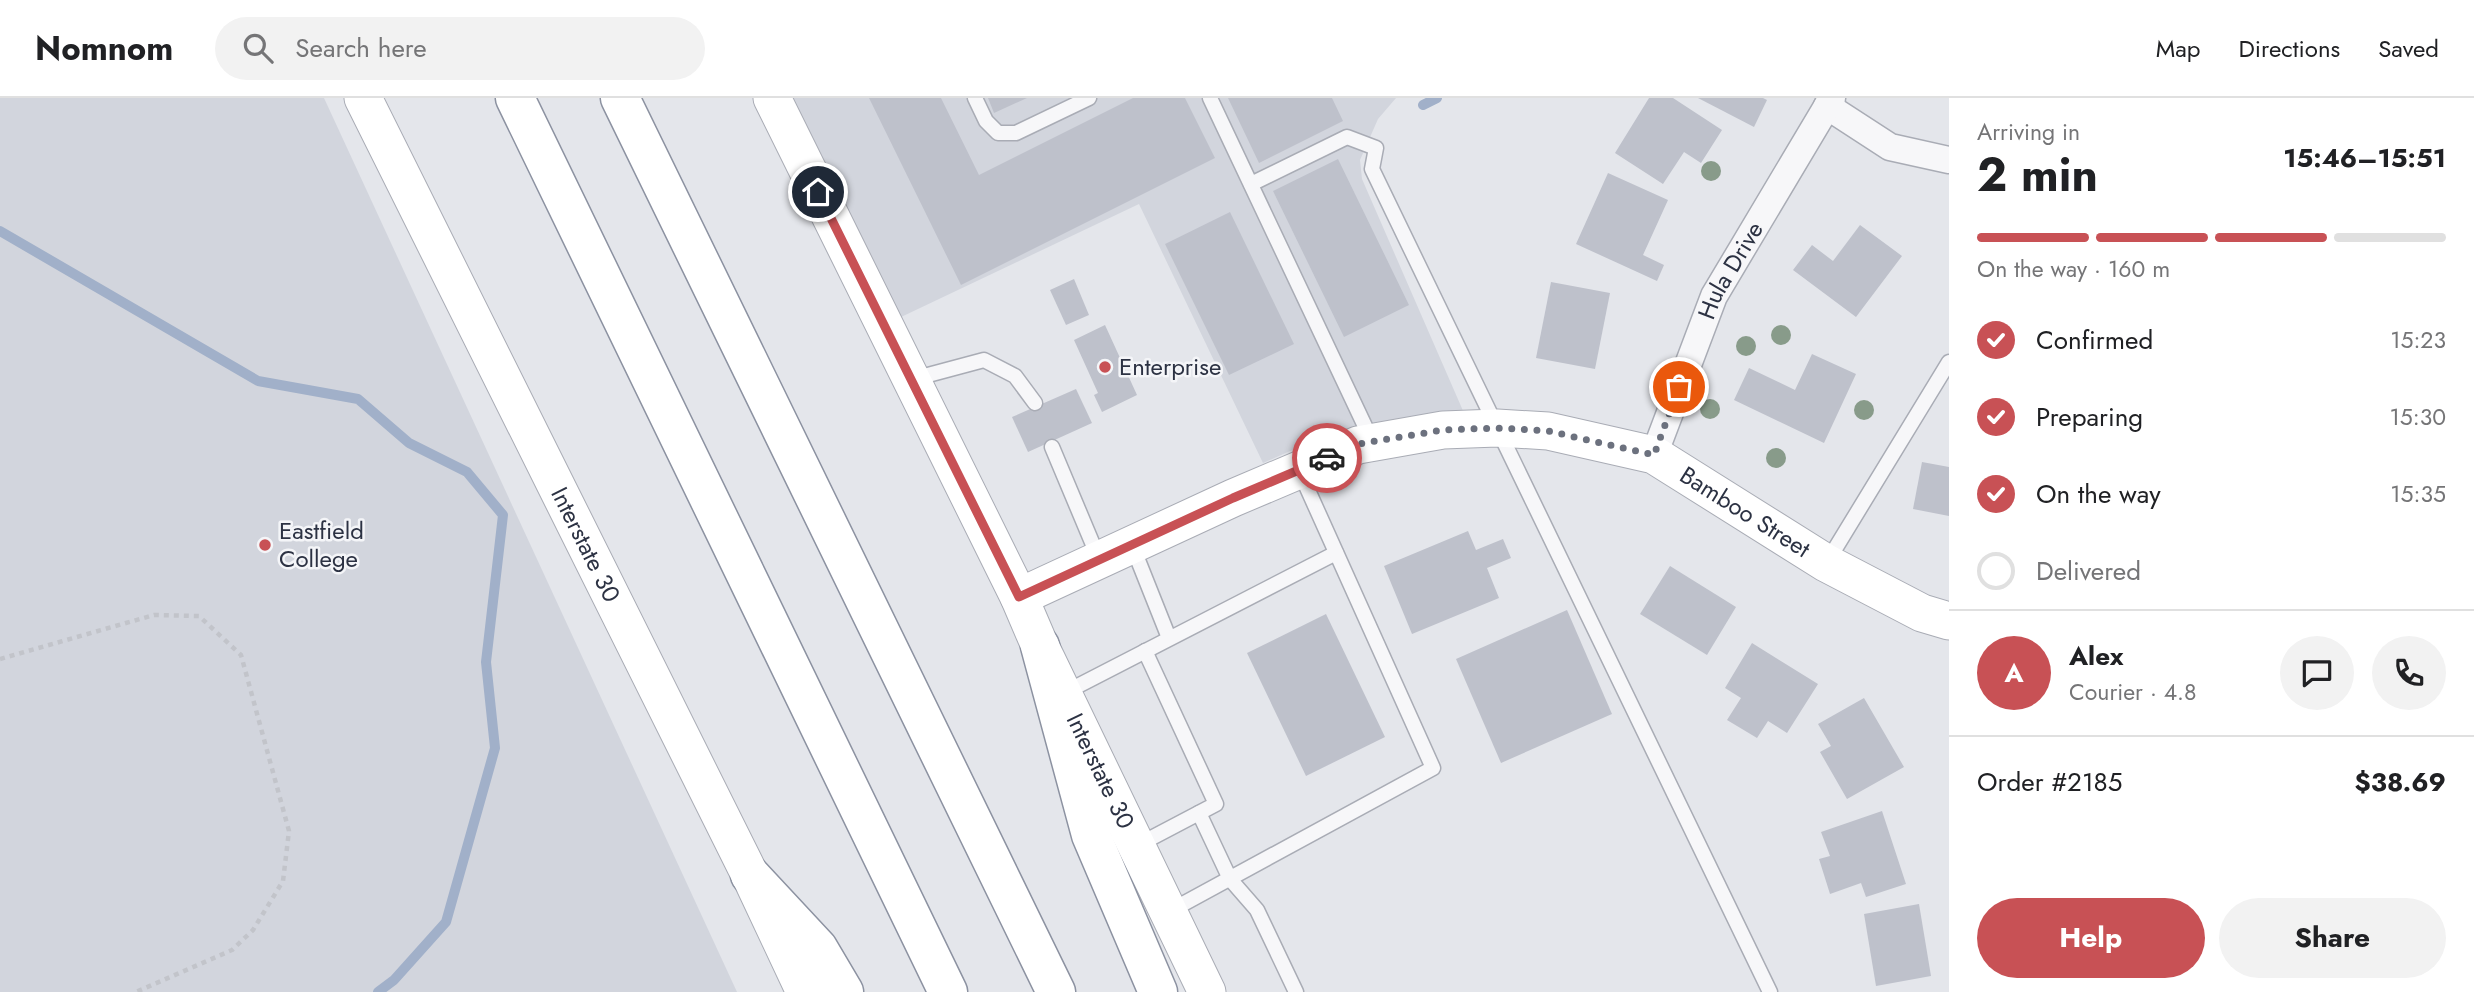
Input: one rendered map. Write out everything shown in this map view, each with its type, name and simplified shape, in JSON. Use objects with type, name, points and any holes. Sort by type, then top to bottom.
[{"type":"highway","points":[[515,98],[948,992]]},
{"type":"highway","points":[[620,98],[1056,992]]},
{"type":"highway","points":[[1040,646],[1091,835],[1158,992]]},
{"type":"highway","points":[[750,875],[818,948],[844,992]]},
{"type":"main road","name":"Interstate 30","points":[[363,98],[750,875],[805,992]]},
{"type":"main road","name":"Interstate 30","points":[[772,98],[1019,597],[1207,992]]},
{"type":"main road","name":"Bamboo Street","points":[[1019,597],[1358,444],[1443,430],[1497,428],[1548,431],[1654,455],[1826,563],[1922,613],[1949,621]]},
{"type":"street","points":[[1829,102],[1890,148],[1949,160]]},
{"type":"street","name":"Hula Drive","points":[[1654,455],[1714,296],[1829,102]]},
{"type":"lane","points":[[975,98],[986,121],[998,133],[1016,133],[1089,98]]},
{"type":"lane","points":[[1210,98],[1373,442]]},
{"type":"lane","points":[[1251,184],[1347,137],[1376,148],[1372,169],[1770,992]]},
{"type":"lane","points":[[912,380],[984,360],[1015,376],[1035,403]]},
{"type":"lane","points":[[1826,563],[1943,386],[1949,362]]},
{"type":"lane","points":[[1052,447],[1169,638]]},
{"type":"lane","points":[[1168,912],[1433,768],[1299,470]]},
{"type":"lane","points":[[1063,693],[1336,552]]},
{"type":"lane","points":[[1137,846],[1216,804],[1145,651]]},
{"type":"lane","points":[[1199,813],[1230,878],[1257,910],[1296,992]]},
{"type":"path","points":[[0,659],[154,615],[169,614],[200,616],[240,655],[289,831],[283,881],[253,930],[232,950],[136,992]]},
{"type":"shaded area","name":"Eastfield College","points":[[0,98],[324,98],[737,992],[0,992]]},
{"type":"shaded area","points":[[788,98],[1396,98],[1378,119],[1360,160],[1362,179],[1464,413],[1381,425],[1308,443],[1263,463],[1139,204],[899,318]]},
{"type":"building","points":[[869,98],[941,98],[979,175],[1133,98],[1185,98],[1215,158],[961,285]]},
{"type":"building","points":[[988,98],[1027,98],[994,113]]},
{"type":"building","points":[[1228,98],[1332,98],[1343,121],[1259,163]]},
{"type":"building","points":[[1649,98],[1673,98],[1722,130],[1701,163],[1684,152],[1663,184],[1615,153]]},
{"type":"building","points":[[1698,98],[1763,98],[1767,100],[1754,127]]},
{"type":"building","points":[[1338,159],[1409,305],[1344,337],[1273,191]]},
{"type":"building","points":[[1608,173],[1668,200],[1643,255],[1664,265],[1657,281],[1576,244]]},
{"type":"building","points":[[1230,212],[1294,344],[1229,375],[1165,244]]},
{"type":"building","points":[[1860,225],[1902,256],[1856,317],[1793,270],[1812,245],[1833,261]]},
{"type":"building","points":[[1074,279],[1089,315],[1066,325],[1050,290]]},
{"type":"building","points":[[1551,282],[1610,293],[1595,369],[1536,358]]},
{"type":"building","name":"Enterprise","points":[[1105,325],[1137,395],[1102,412],[1094,395],[1098,393],[1074,340]]},
{"type":"building","points":[[1812,354],[1856,374],[1824,443],[1734,400],[1749,368],[1795,390]]},
{"type":"building","points":[[1076,389],[1092,423],[1028,452],[1012,417]]},
{"type":"building","points":[[1922,462],[1949,467],[1949,516],[1913,509]]},
{"type":"building","points":[[1468,531],[1476,550],[1503,539],[1511,558],[1487,568],[1499,598],[1412,634],[1384,566]]},
{"type":"building","points":[[1670,566],[1736,607],[1707,655],[1640,614]]},
{"type":"building","points":[[1567,610],[1612,714],[1501,763],[1456,659]]},
{"type":"building","points":[[1326,614],[1385,737],[1306,776],[1247,653]]},
{"type":"building","points":[[1752,643],[1818,684],[1787,733],[1768,721],[1757,738],[1727,720],[1741,698],[1725,688]]},
{"type":"building","points":[[1864,698],[1904,767],[1847,799],[1820,752],[1831,746],[1818,724]]},
{"type":"building","points":[[1882,811],[1906,884],[1866,897],[1861,883],[1830,894],[1819,859],[1830,856],[1821,832]]},
{"type":"building","points":[[1919,904],[1931,976],[1876,986],[1864,914]]},
{"type":"waterway","points":[[1423,105],[1437,98]]},
{"type":"waterway","points":[[0,231],[258,381],[358,399],[409,443],[467,472],[503,515],[486,662],[495,748],[446,922],[394,980],[378,992]]},
{"type":"way so far","points":[[1327,458],[1358,444],[1443,430],[1497,428],[1548,431],[1615,444],[1654,455],[1679,387]]},
{"type":"place","name":"Enterprise","points":[[1105,367]]},
{"type":"place","name":"Eastfield College","points":[[265,545]]},
{"type":"route","points":[[818,192],[1019,597],[1233,498],[1327,458]]}]
